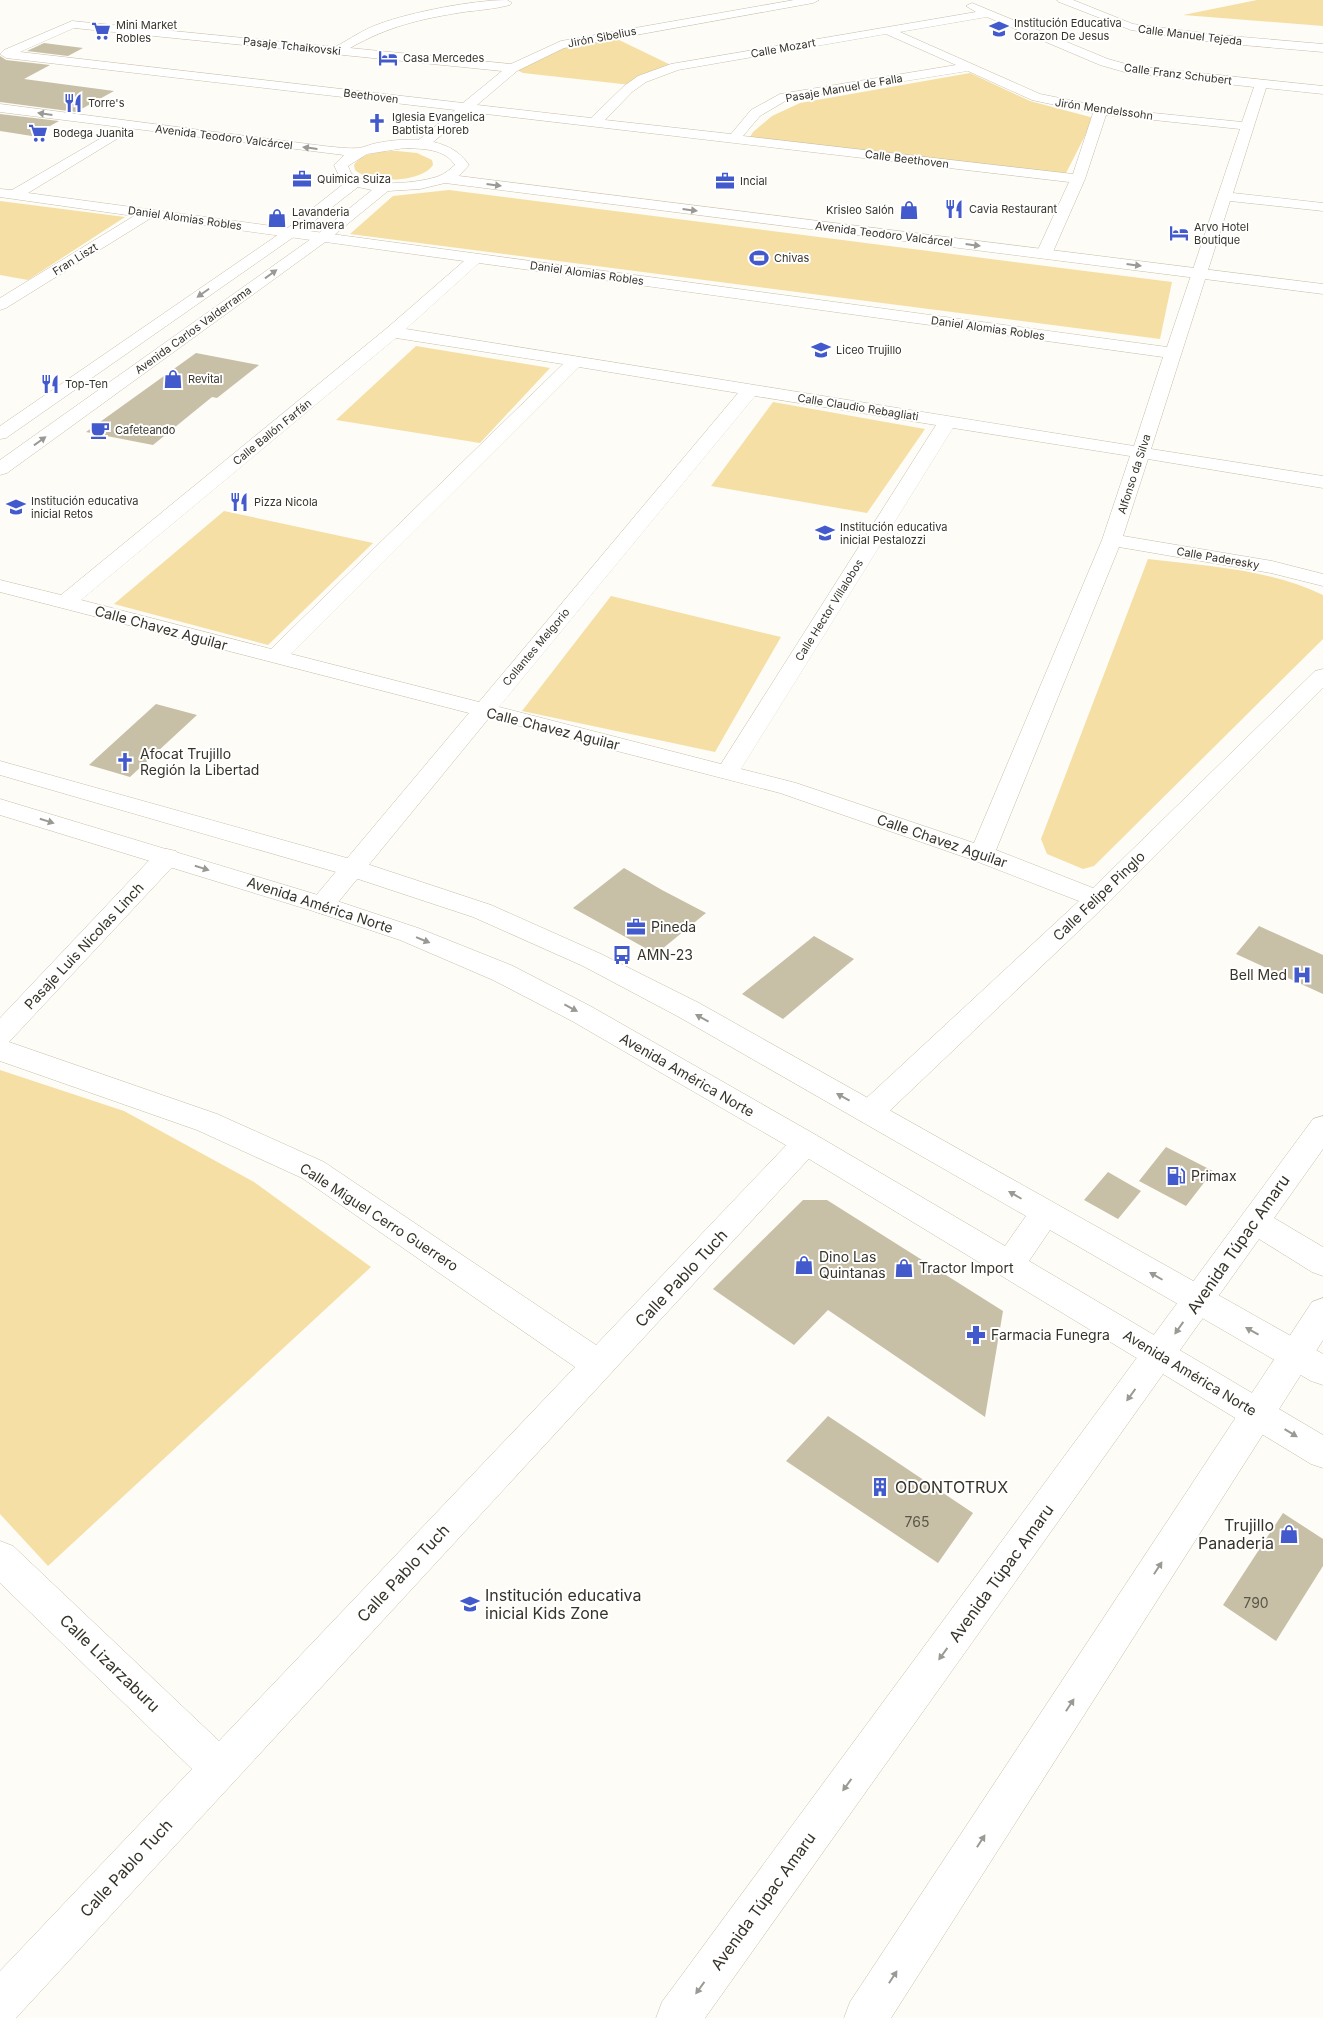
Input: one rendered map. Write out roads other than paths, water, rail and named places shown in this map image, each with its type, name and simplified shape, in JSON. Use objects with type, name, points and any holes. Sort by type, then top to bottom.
[{"type":"street","name":"Jirón Sibelius","points":[[421,145],[512,68],[560,45],[813,0]]},
{"type":"street","name":"Calle Franz Schubert","points":[[956,0],[1104,62],[1132,70],[1323,90]]},
{"type":"street","points":[[1068,2],[1099,0]]},
{"type":"street","name":"Calle Manuel Tejeda","points":[[1068,2],[1131,28],[1219,39],[1323,48]]},
{"type":"street","points":[[338,50],[389,24],[456,10],[506,4]]},
{"type":"street","name":"Calle Mozart","points":[[595,122],[628,89],[642,79],[675,67],[988,13]]},
{"type":"street","name":"Pasaje Tchaikovski","points":[[3,55],[72,24],[512,68]]},
{"type":"street","name":"Jirón Mendelssohn","points":[[887,30],[1036,97],[1101,110],[1246,126]]},
{"type":"street","points":[[1209,78],[1219,39]]},
{"type":"street","name":"Beethoven","points":[[3,55],[735,138]]},
{"type":"street","name":"Pasaje Manuel de Falla","points":[[735,138],[758,110],[784,98],[969,67]]},
{"type":"street","name":"Alfonso da Silva","points":[[982,854],[1112,540],[1173,353],[1206,263],[1224,196],[1261,84]]},
{"type":"street","name":"Avenida Teodoro Valcárcel","points":[[0,108],[324,150],[358,152]]},
{"type":"street","points":[[1044,254],[1078,179],[1101,110]]},
{"type":"street","name":"Avenida Teodoro Valcárcel","points":[[0,118],[313,159],[341,165]]},
{"type":"street","points":[[7,194],[115,134]]},
{"type":"street","name":"Calle Beethoven","points":[[735,138],[1078,179]]},
{"type":"street","points":[[421,145],[452,152],[467,165],[446,179],[417,186],[384,187],[355,182],[341,172],[341,165],[347,158],[358,152],[388,146],[421,145]]},
{"type":"street","name":"Avenida Teodoro Valcárcel","points":[[446,179],[1044,254],[1206,263]]},
{"type":"street","name":"Avenida Carlos Valderrama","points":[[0,434],[290,233],[355,182]]},
{"type":"street","name":"Avenida Carlos Valderrama","points":[[0,469],[323,237],[384,187]]},
{"type":"street","points":[[657,205],[668,192]]},
{"type":"street","name":"Daniel Alomias Robles","points":[[7,194],[1173,353]]},
{"type":"street","points":[[1224,196],[1323,207]]},
{"type":"street","name":"Fran Liszt","points":[[0,305],[149,213]]},
{"type":"street","points":[[1031,236],[1070,241]]},
{"type":"street","name":"Avenida Teodoro Valcárcel","points":[[1185,255],[1206,263],[1323,289]]},
{"type":"street","name":"Calle Ballón Farfán","points":[[65,603],[393,332],[476,258]]},
{"type":"street","points":[[0,286],[26,290]]},
{"type":"street","name":"Calle Claudio Rebagliati","points":[[393,332],[1323,482]]},
{"type":"street","points":[[275,657],[575,362]]},
{"type":"street","name":"Collantes Melgorio","points":[[322,904],[750,390]]},
{"type":"street","name":"Calle Hector Villalobos","points":[[728,773],[947,422]]},
{"type":"street","name":"Calle Paderesky","points":[[1112,540],[1272,567],[1323,580]]},
{"type":"street","name":"Calle Chavez Aguilar","points":[[0,586],[788,788],[982,854],[1097,900]]},
{"type":"street","name":"Calle Felipe Pinglo","points":[[870,1112],[1097,900],[1323,676]]},
{"type":"street","points":[[0,768],[352,868],[482,911],[592,960],[689,1010],[1323,1371]]},
{"type":"street","name":"Avenida América Norte","points":[[0,807],[322,904],[409,934],[503,973],[582,1014],[806,1143],[1010,1264],[1159,1356],[1323,1452]]},
{"type":"street","name":"Pasaje Luis Nicolas Linch","points":[[0,1035],[167,857]]},
{"type":"street","name":"Calle Miguel Cerro Guerrero","points":[[0,1050],[207,1122],[313,1170],[599,1365]]},
{"type":"street","name":"Avenida Túpac Amaru","points":[[678,2018],[1323,1127]]},
{"type":"street","name":"Calle Pablo Tuch","points":[[0,2003],[806,1143]]},
{"type":"street","points":[[1010,1264],[1045,1212]]},
{"type":"street","points":[[1256,1222],[1323,1263]]},
{"type":"street","points":[[866,2018],[1259,1414],[1294,1355],[1323,1312]]},
{"type":"street","name":"Calle Lizarzaburu","points":[[0,1558],[219,1768]]},
{"type":"place","name":"Institución Educativa Corazon De Jesus","points":[[999,29]]},
{"type":"place","name":"Mini Market Robles","points":[[101,31]]},
{"type":"place","name":"Casa Mercedes","points":[[388,58]]},
{"type":"place","name":"Torre's","points":[[73,103]]},
{"type":"place","name":"Iglesia Evangelica Babtista Horeb","points":[[377,123]]},
{"type":"place","name":"Bodega Juanita","points":[[38,133]]},
{"type":"place","name":"Quimica Suiza","points":[[302,179]]},
{"type":"place","name":"Incial","points":[[725,181]]},
{"type":"place","name":"Cavia Restaurant","points":[[954,209]]},
{"type":"place","name":"Krisleo Salón","points":[[909,210]]},
{"type":"place","name":"Lavanderia Primavera","points":[[277,218]]},
{"type":"place","name":"Arvo Hotel Boutique","points":[[1179,233]]},
{"type":"place","name":"Chivas","points":[[759,258]]},
{"type":"place","name":"Liceo Trujillo","points":[[821,350]]},
{"type":"place","name":"Revital","points":[[173,379]]},
{"type":"place","name":"Top-Ten","points":[[50,384]]},
{"type":"place","name":"Cafeteando","points":[[100,430]]},
{"type":"place","name":"Pizza Nicola","points":[[239,502]]},
{"type":"place","name":"Institución educativa inicial Retos","points":[[16,507]]},
{"type":"place","name":"Institución educativa inicial Pestalozzi","points":[[825,533]]},
{"type":"place","name":"Afocat Trujillo Región la Libertad","points":[[125,762]]},
{"type":"place","name":"Pineda","points":[[636,927]]},
{"type":"place","name":"AMN-23","points":[[622,955]]},
{"type":"place","name":"Bell Med","points":[[1302,975]]},
{"type":"place","name":"Primax","points":[[1176,1176]]},
{"type":"place","name":"Dino Las Quintanas","points":[[804,1265]]},
{"type":"place","name":"Tractor Import","points":[[904,1268]]},
{"type":"place","name":"Farmacia Funegra","points":[[976,1335]]},
{"type":"place","name":"ODONTOTRUX","points":[[880,1487]]},
{"type":"place","name":"Trujillo Panaderia","points":[[1289,1534]]},
{"type":"place","name":"Institución educativa inicial Kids Zone","points":[[470,1604]]}]
